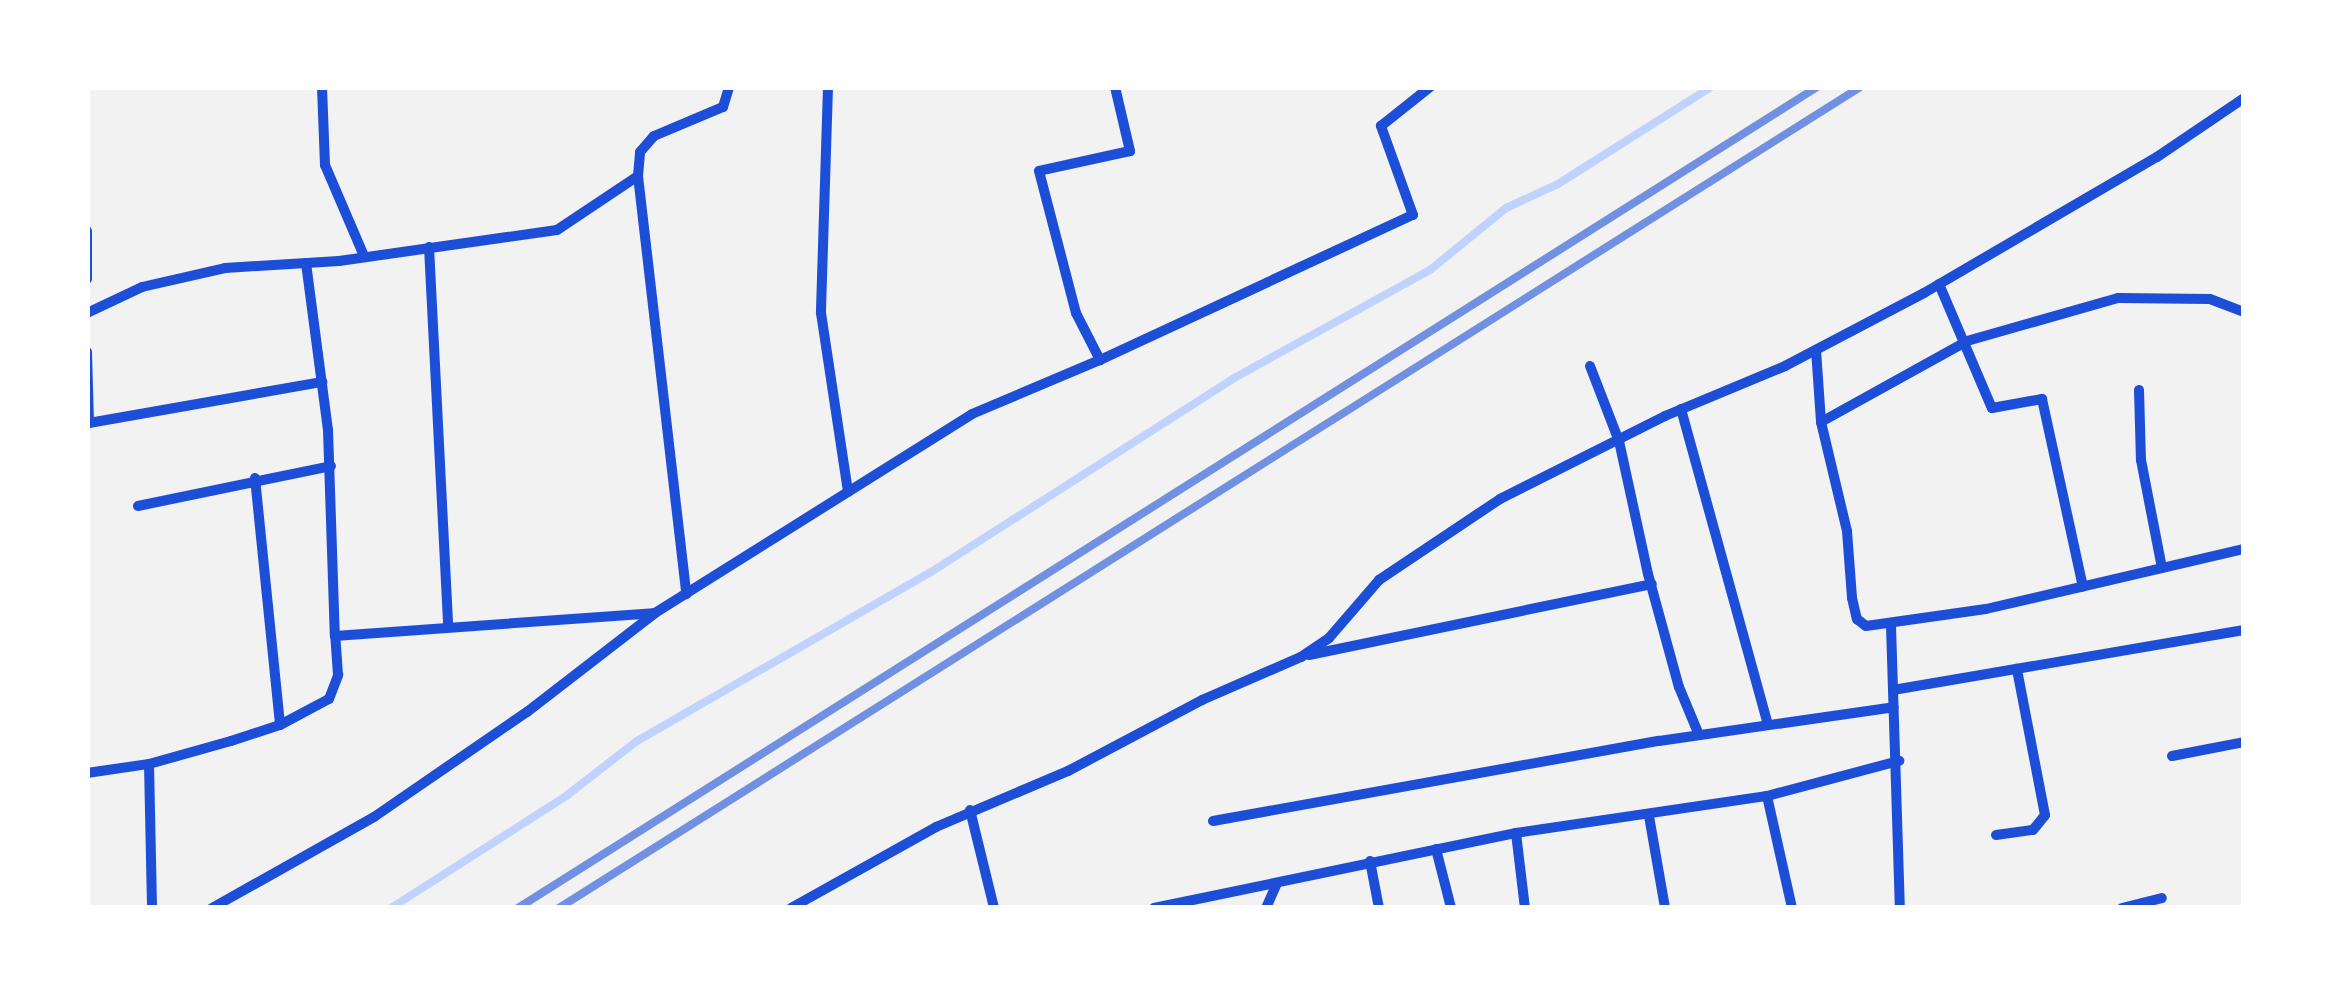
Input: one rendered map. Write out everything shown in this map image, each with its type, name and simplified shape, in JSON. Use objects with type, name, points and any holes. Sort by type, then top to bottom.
[{"type":"street","points":[[322,87],[325,165],[364,256]]},
{"type":"street","points":[[686,594],[638,176],[646,143],[723,107],[730,87]]},
{"type":"street","points":[[828,87],[821,313],[848,491]]},
{"type":"street","points":[[1100,360],[1076,313],[1039,171],[1130,151],[1115,87]]},
{"type":"street","points":[[212,908],[374,817],[527,712],[655,613],[972,415],[1414,214],[1381,126],[1430,87]]},
{"type":"street","points":[[791,908],[970,810],[1068,771],[1301,657],[1329,638],[1396,568],[1500,499],[1816,350],[1939,284],[2157,157],[2244,98]]},
{"type":"street","points":[[87,313],[142,287],[225,268],[306,263],[557,230],[638,176]]},
{"type":"street","points":[[87,231],[87,279]]},
{"type":"street","points":[[429,247],[448,626]]},
{"type":"street","points":[[87,773],[149,764],[280,725],[329,699],[335,689],[331,466],[306,263]]},
{"type":"street","points":[[1939,284],[1992,409],[2042,399],[2083,587]]},
{"type":"street","points":[[1821,422],[1964,343],[2118,298],[2210,299],[2244,312]]},
{"type":"street","points":[[1816,350],[1821,422],[1847,531],[1854,609],[1866,626],[1891,626],[2083,587],[2244,549]]},
{"type":"street","points":[[87,352],[89,423],[322,382]]},
{"type":"street","points":[[1590,366],[1619,441],[1679,687],[1700,735]]},
{"type":"street","points":[[2139,390],[2141,460],[2162,568]]},
{"type":"street","points":[[1681,410],[1768,724]]},
{"type":"street","points":[[138,506],[255,478],[331,466]]},
{"type":"street","points":[[255,478],[280,725]]},
{"type":"street","points":[[1301,657],[1652,584]]},
{"type":"street","points":[[335,636],[655,613]]},
{"type":"street","points":[[1891,626],[1900,761],[1900,908]]},
{"type":"street","points":[[1893,690],[2244,630]]},
{"type":"street","points":[[1996,835],[2033,830],[2045,815],[2017,669]]},
{"type":"street","points":[[1213,820],[1700,735],[1894,707]]},
{"type":"street","points":[[2172,756],[2244,742]]},
{"type":"street","points":[[1154,908],[1516,833],[1767,796],[1900,761]]},
{"type":"street","points":[[149,764],[152,908]]},
{"type":"street","points":[[1767,796],[1792,908]]},
{"type":"street","points":[[970,810],[994,908]]},
{"type":"street","points":[[1649,816],[1665,908]]},
{"type":"street","points":[[1516,833],[1526,908]]},
{"type":"street","points":[[1436,849],[1451,908]]},
{"type":"street","points":[[1370,861],[1379,908]]},
{"type":"street","points":[[1267,908],[1276,886]]},
{"type":"street","points":[[2122,908],[2162,898]]},
{"type":"waterway","points":[[391,908],[566,796],[637,741],[931,572],[1236,377],[1430,270],[1506,208],[1558,184],[1711,87]]},
{"type":"railway","points":[[518,908],[1817,87]]},
{"type":"railway","points":[[559,908],[1860,87]]}]
